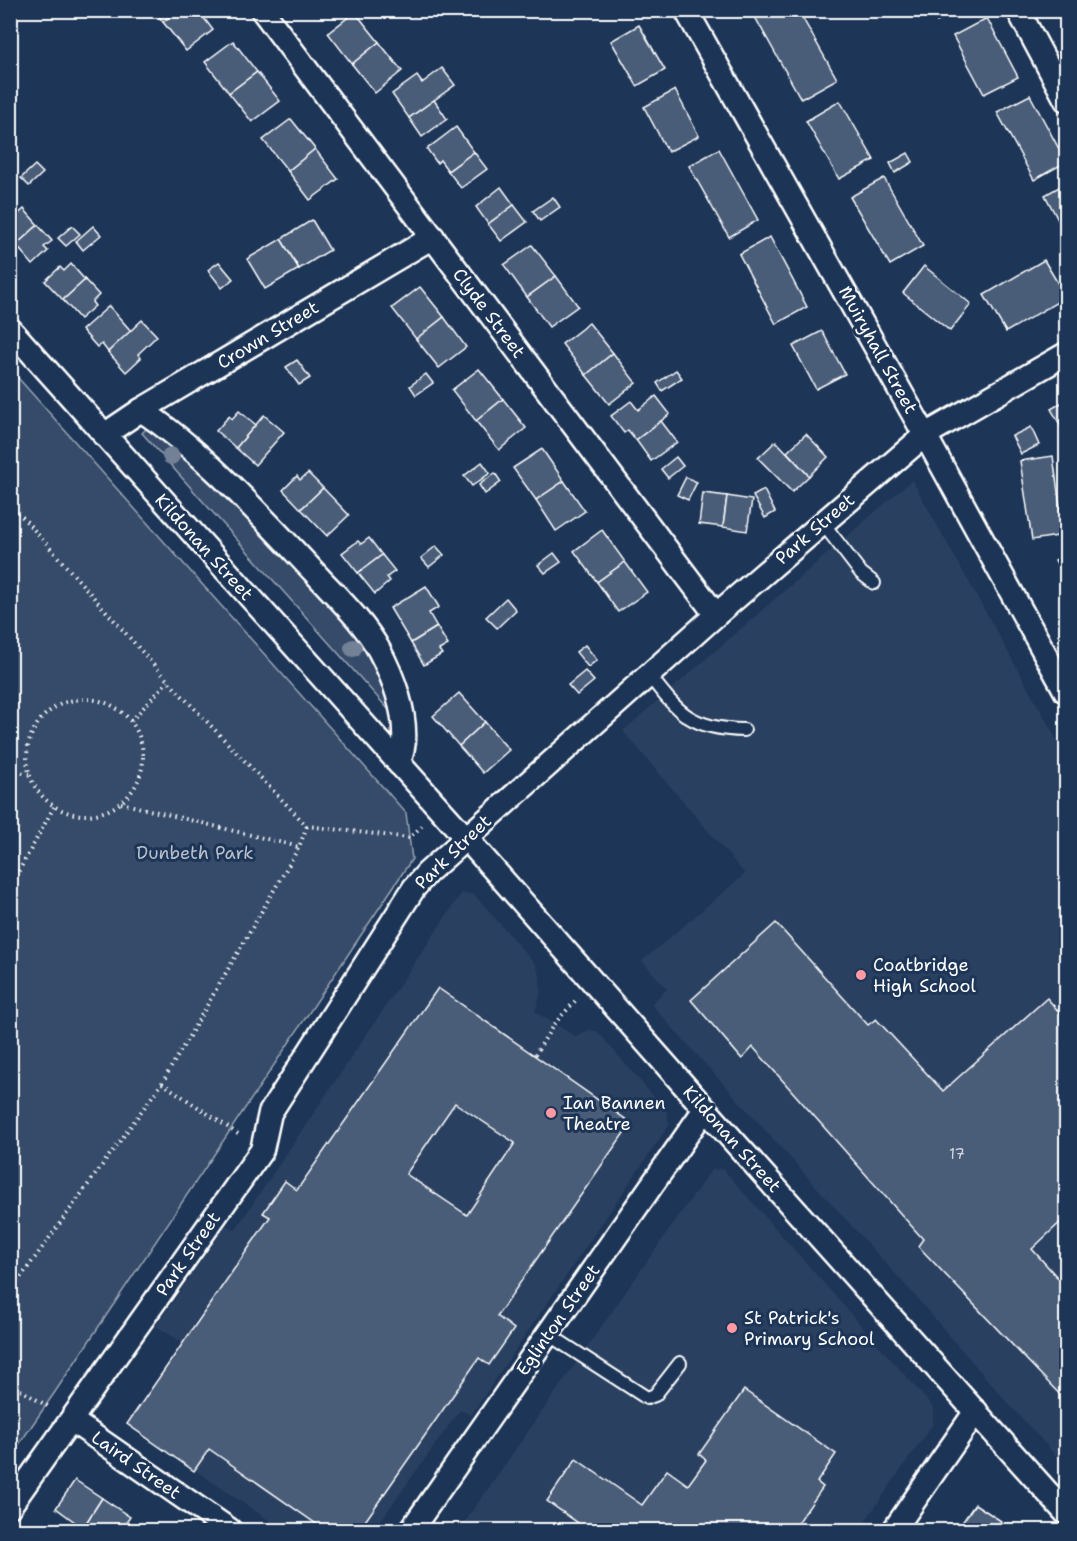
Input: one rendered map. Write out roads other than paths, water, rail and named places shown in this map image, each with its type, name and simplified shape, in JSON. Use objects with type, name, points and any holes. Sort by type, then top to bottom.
[{"type":"street","name":"Clyde Street","points":[[262,10],[716,615]]},
{"type":"street","name":"Muiryhall Street","points":[[686,10],[926,435],[1066,692]]},
{"type":"street","points":[[1018,10],[1066,100]]},
{"type":"street","name":"Crown Street","points":[[104,435],[141,410],[433,237]]},
{"type":"street","name":"Kildonan Street","points":[[10,329],[440,808],[1066,1513]]},
{"type":"street","name":"Park Street","points":[[10,1506],[262,1150],[270,1113],[414,888],[443,856],[822,522],[926,435],[1066,354]]},
{"type":"street","points":[[141,410],[170,431],[266,520],[334,594],[378,648],[392,679],[402,712],[404,741],[399,764]]},
{"type":"street","name":"Eglinton Street","points":[[411,1530],[705,1109]]},
{"type":"street","points":[[894,1530],[976,1411]]},
{"type":"street","name":"Laird Street","points":[[71,1420],[230,1530]]},
{"type":"lane","points":[[822,522],[861,573],[874,583]]},
{"type":"lane","points":[[648,675],[675,707],[704,726],[744,730]]},
{"type":"lane","points":[[548,1334],[647,1398],[656,1395],[680,1363]]},
{"type":"place","name":"Coatbridge High School","points":[[861,975]]},
{"type":"place","name":"Ian Bannen Theatre","points":[[551,1113]]},
{"type":"place","name":"St Patrick's Primary School","points":[[732,1328]]},
{"type":"park label","name":"Dunbeth Park","points":[[195,853]]}]
